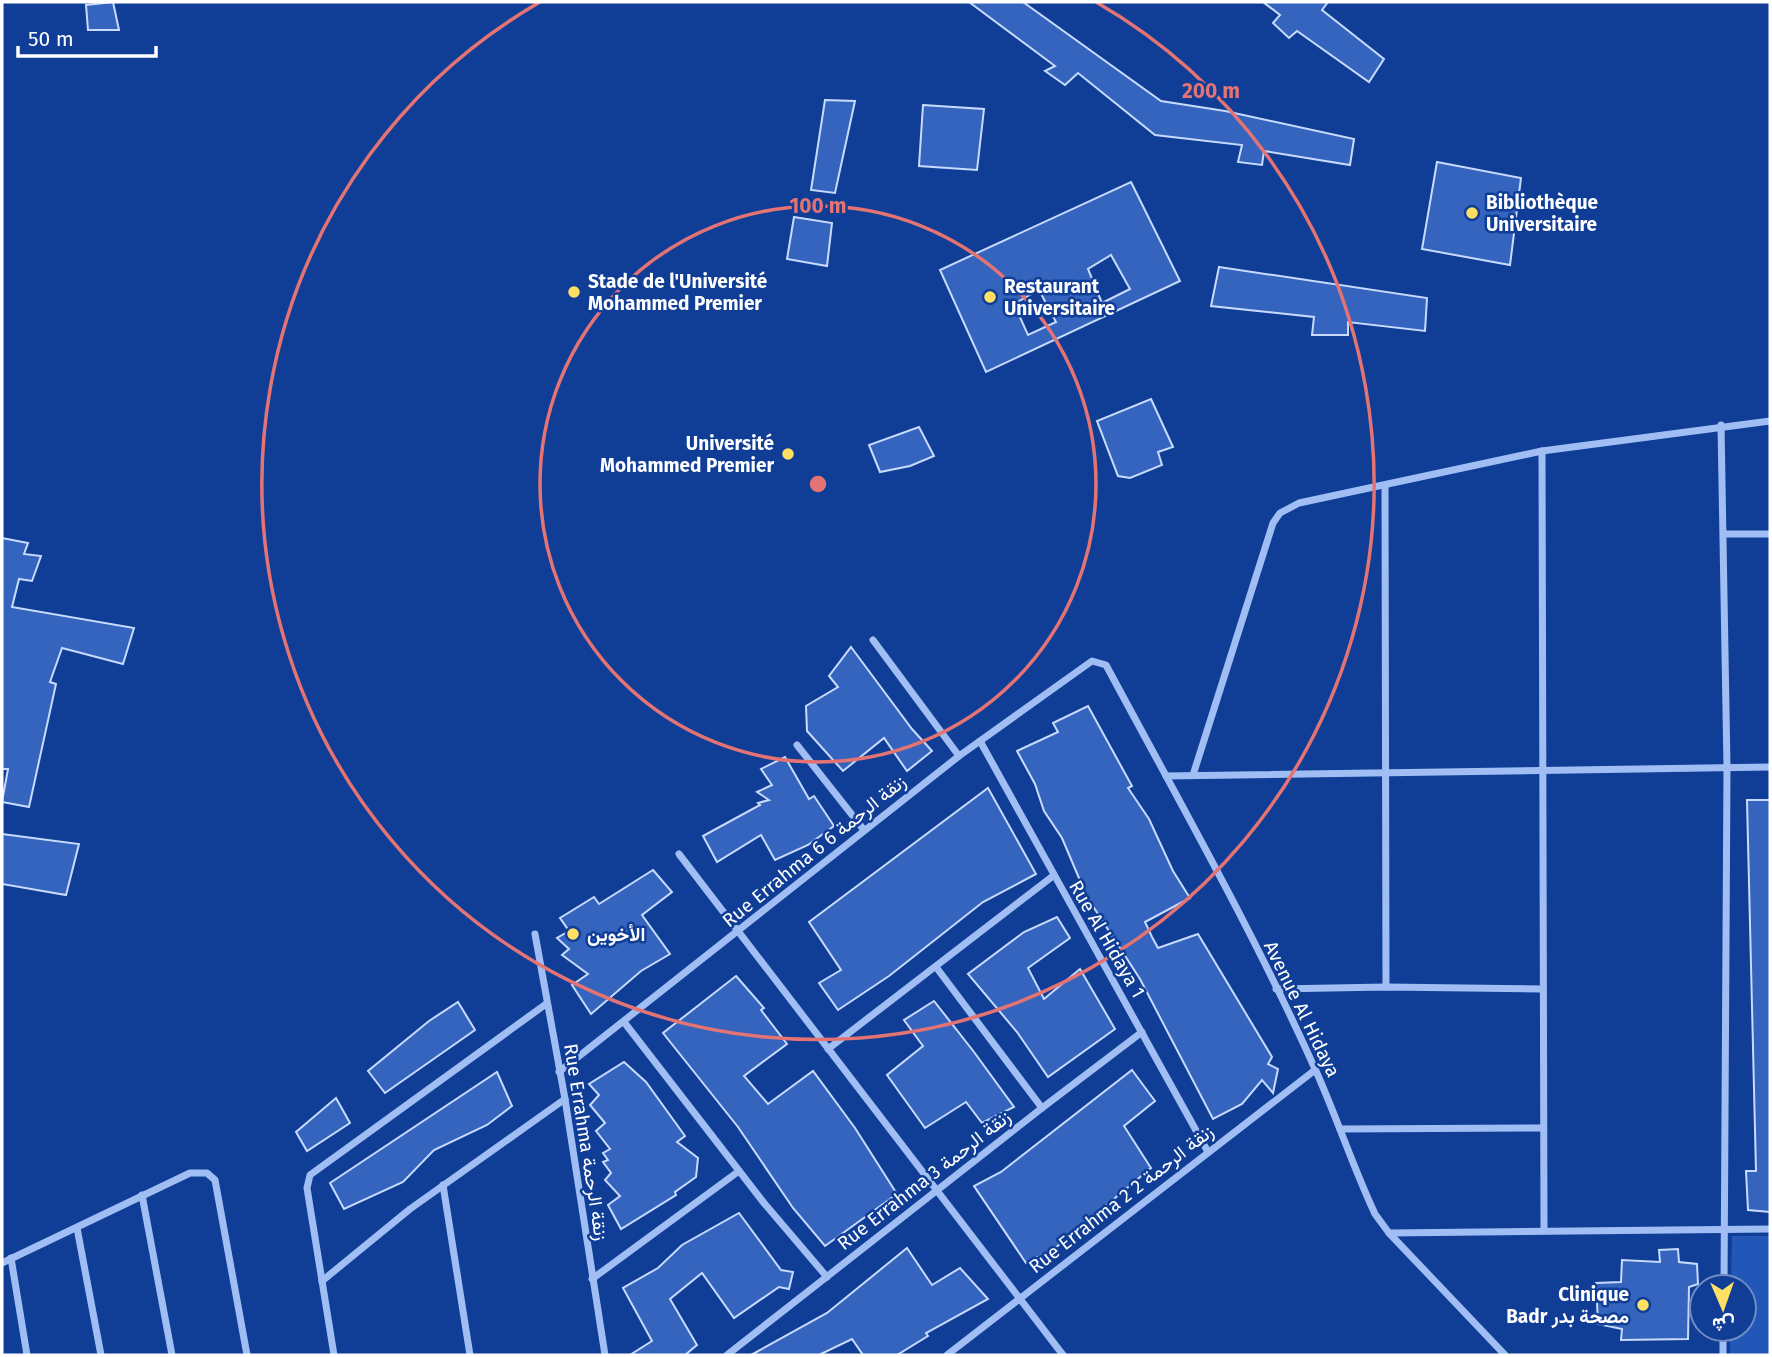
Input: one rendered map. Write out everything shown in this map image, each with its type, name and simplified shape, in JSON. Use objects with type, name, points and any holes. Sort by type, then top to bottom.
[{"type":"street","points":[[1193,775],[1276,517],[1299,503],[1542,452],[1721,425],[1770,421]]},
{"type":"street","points":[[1721,425],[1727,767],[1724,1273]]},
{"type":"street","points":[[1542,452],[1544,1230]]},
{"type":"street","points":[[1385,486],[1388,773],[1386,987]]},
{"type":"street","points":[[1725,534],[1770,534]]},
{"type":"street","points":[[873,640],[959,756]]},
{"type":"street","name":"Rue Errahma 6 6 زنقة الرحمة","points":[[559,1072],[959,756],[1092,661]]},
{"type":"street","name":"Avenue Al Hidaya","points":[[1092,661],[1106,666],[1276,989],[1315,1070],[1371,1205],[1389,1233],[1505,1355]]},
{"type":"street","name":"Rue Al Hidaya 1","points":[[981,741],[1052,876],[1208,1152]]},
{"type":"street","points":[[797,745],[864,830]]},
{"type":"street","points":[[1166,776],[1770,767]]},
{"type":"street","points":[[679,854],[1063,1355]]},
{"type":"street","points":[[828,1049],[1052,876]]},
{"type":"street","name":"Rue Errahma زنقة الرحمة","points":[[536,933],[605,1355]]},
{"type":"street","points":[[936,967],[1042,1108]]},
{"type":"street","points":[[1276,989],[1542,989]]},
{"type":"street","points":[[334,1355],[307,1188],[310,1175],[546,1004]]},
{"type":"street","points":[[624,1022],[739,1171],[827,1277]]},
{"type":"street","name":"Rue Errahma 3 زنقة الرحمة","points":[[727,1355],[1142,1032]]},
{"type":"street","name":"Rue Errahma 2 2 زنقة الرحمة","points":[[947,1355],[1315,1070]]},
{"type":"street","points":[[322,1280],[443,1185],[565,1098]]},
{"type":"street","points":[[1340,1129],[1542,1128]]},
{"type":"street","points":[[592,1279],[739,1171]]},
{"type":"street","points":[[2,1263],[190,1173],[207,1173],[215,1180],[247,1355]]},
{"type":"street","points":[[443,1185],[470,1355]]},
{"type":"street","points":[[142,1195],[172,1355]]},
{"type":"street","points":[[77,1228],[102,1355]]},
{"type":"street","points":[[1389,1233],[1770,1229]]},
{"type":"street","points":[[11,1258],[27,1355]]},
{"type":"shaded area","points":[[1732,1236],[1770,1236],[1770,1354],[1730,1355],[1730,1343],[1758,1343],[1758,1273],[1731,1273]]},
{"type":"building","points":[[113,2],[119,30],[88,30],[86,5]]},
{"type":"building","points":[[969,2],[1023,2],[1161,101],[1225,111],[1354,139],[1350,165],[1264,151],[1262,165],[1238,162],[1242,145],[1155,135],[1078,73],[1065,85],[1045,71],[1055,66]]},
{"type":"building","points":[[1263,2],[1328,2],[1322,10],[1384,59],[1369,82],[1297,31],[1289,38],[1273,23],[1280,15]]},
{"type":"building","points":[[825,100],[855,101],[835,193],[811,190]]},
{"type":"building","points":[[923,105],[984,109],[977,170],[919,166]]},
{"type":"building","name":"Bibliothèque Universitaire","points":[[1437,162],[1521,178],[1510,265],[1422,249]]},
{"type":"building","points":[[1131,182],[1180,281],[986,372],[940,270]],"holes":[[[1111,255],[1130,289],[1102,303],[1088,269]],[[1039,290],[1056,322],[1028,335],[1014,304]]]},
{"type":"building","points":[[794,217],[832,223],[827,266],[787,259]]},
{"type":"building","points":[[1219,267],[1427,298],[1425,331],[1348,322],[1348,335],[1312,335],[1314,317],[1211,306]]},
{"type":"building","points":[[1151,399],[1173,447],[1158,452],[1162,465],[1130,478],[1118,476],[1097,421]]},
{"type":"building","points":[[919,427],[934,456],[910,466],[880,472],[869,445]]},
{"type":"building","points":[[2,538],[28,543],[24,554],[41,556],[32,581],[19,579],[12,607],[134,628],[123,664],[62,648],[50,682],[56,684],[29,807],[2,802],[8,769],[2,769]]},
{"type":"building","points":[[851,647],[912,729],[932,751],[907,771],[884,738],[843,771],[807,731],[806,706],[838,687],[829,676]]},
{"type":"building","points":[[1088,706],[1132,786],[1128,788],[1149,819],[1173,871],[1190,898],[1145,922],[1152,937],[1158,948],[1198,934],[1272,1057],[1268,1064],[1278,1069],[1273,1093],[1262,1080],[1242,1104],[1213,1119],[1140,979],[1087,897],[1062,838],[1044,811],[1035,784],[1017,751],[1058,732],[1053,723]]},
{"type":"building","points":[[785,757],[809,799],[814,796],[834,826],[808,845],[775,860],[761,835],[717,862],[703,836],[760,805],[758,803],[769,800],[757,792],[772,785],[761,769]]},
{"type":"building","points":[[988,788],[1036,874],[983,902],[889,976],[838,1010],[819,983],[841,970],[809,922]]},
{"type":"building","points":[[1747,800],[1770,800],[1770,1212],[1748,1210],[1746,1171],[1756,1171]]},
{"type":"building","points":[[2,834],[79,844],[66,895],[2,884]]},
{"type":"building","points":[[653,870],[672,892],[642,915],[670,954],[641,971],[591,1014],[572,985],[588,974],[562,955],[569,949],[557,938],[569,931],[560,918],[594,897],[599,904]]},
{"type":"building","points":[[1057,917],[1070,938],[1028,968],[1044,999],[1080,969],[1115,1029],[1048,1077],[1017,1032],[968,974],[1024,932]]},
{"type":"building","points":[[736,976],[764,1008],[761,1010],[787,1044],[744,1076],[768,1104],[813,1071],[855,1128],[897,1194],[825,1246],[793,1208],[738,1127],[663,1033]]},
{"type":"building","points":[[934,1001],[1014,1107],[982,1123],[966,1102],[925,1128],[887,1075],[923,1046],[904,1020]]},
{"type":"building","points":[[458,1002],[475,1030],[385,1093],[368,1071],[429,1021]]},
{"type":"building","points":[[624,1062],[646,1082],[685,1136],[677,1142],[698,1158],[696,1177],[675,1192],[676,1195],[621,1229],[608,1205],[620,1196],[605,1180],[611,1173],[603,1162],[608,1160],[603,1153],[610,1149],[596,1131],[605,1123],[590,1105],[599,1095],[589,1084]]},
{"type":"building","points":[[1132,1070],[1155,1101],[1124,1126],[1151,1168],[1054,1249],[1026,1263],[974,1186],[1001,1172]]},
{"type":"building","points":[[497,1072],[512,1106],[487,1125],[434,1150],[403,1182],[344,1209],[330,1183]]},
{"type":"building","points":[[336,1098],[350,1123],[307,1151],[296,1132]]},
{"type":"building","points":[[739,1213],[781,1270],[793,1272],[789,1289],[779,1287],[734,1318],[702,1273],[670,1299],[697,1345],[685,1355],[630,1355],[652,1341],[623,1288],[658,1268],[682,1245]]},
{"type":"building","points":[[907,1248],[932,1285],[960,1268],[988,1299],[926,1333],[928,1336],[897,1355],[863,1355],[852,1339],[819,1355],[751,1355],[827,1313]]},
{"type":"building","name":"Clinique Badr مصحة بدر","points":[[1678,1249],[1679,1262],[1697,1264],[1697,1273],[1688,1273],[1688,1339],[1621,1340],[1622,1329],[1598,1324],[1596,1283],[1621,1282],[1622,1260],[1660,1262],[1659,1250]]},
{"type":"place","name":"Bibliothèque Universitaire","points":[[1472,213]]},
{"type":"place","name":"Stade de l'Université Mohammed Premier","points":[[574,292]]},
{"type":"place","name":"Restaurant Universitaire","points":[[990,297]]},
{"type":"place","name":"Université Mohammed Premier","points":[[788,454]]},
{"type":"place","name":"الأخوين","points":[[573,934]]},
{"type":"place","name":"Clinique Badr مصحة بدر","points":[[1643,1305]]}]
